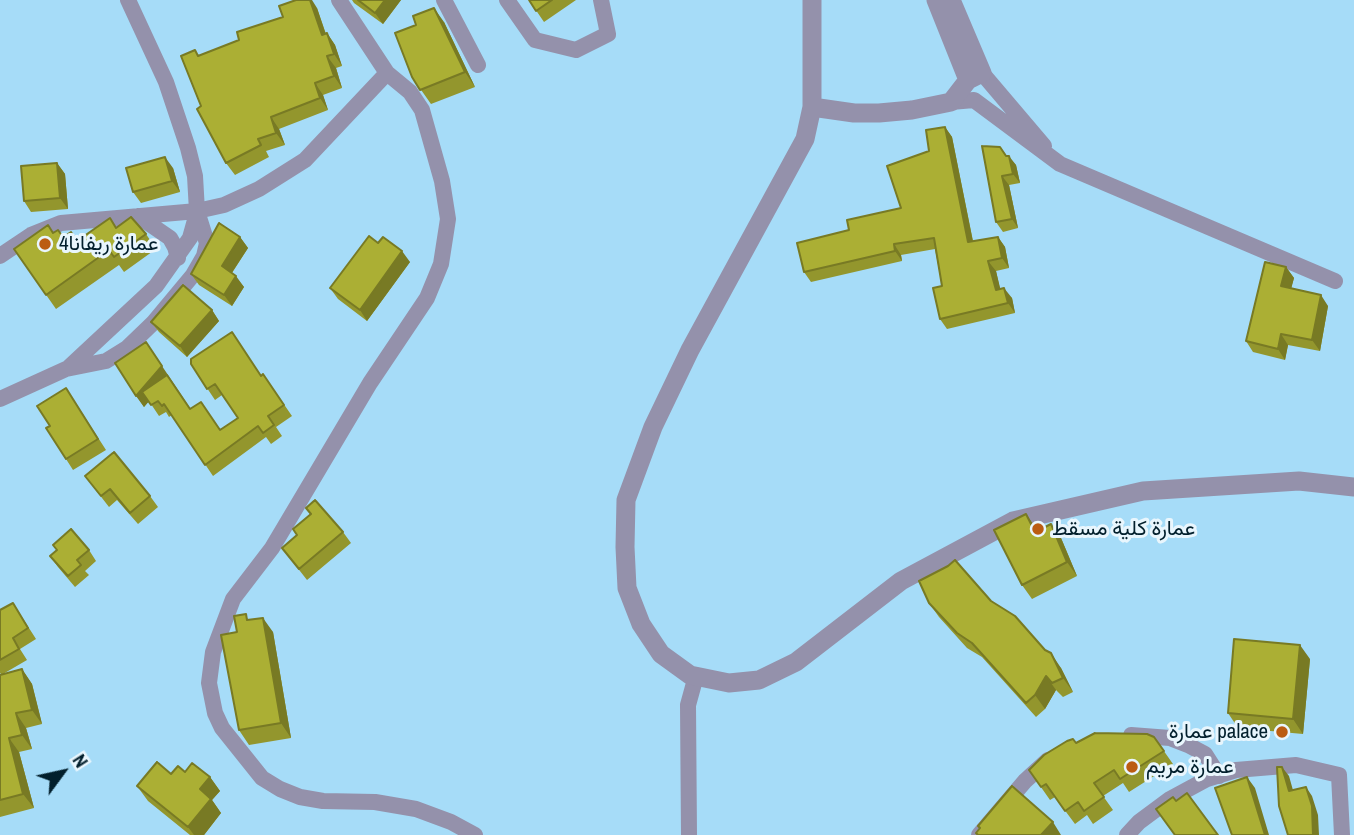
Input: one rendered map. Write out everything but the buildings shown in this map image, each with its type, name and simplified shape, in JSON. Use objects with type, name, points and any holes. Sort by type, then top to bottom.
[{"type":"street","points":[[0,399],[66,369],[106,361],[127,348],[153,323],[204,256],[207,243],[197,211],[195,176],[171,95],[128,0]]},
{"type":"street","points":[[339,0],[387,73],[410,92],[422,110],[431,138],[448,219],[441,264],[427,298],[370,383],[272,548],[233,599],[213,652],[209,683],[215,713],[222,728],[262,778],[280,789],[300,797],[323,801],[374,803],[416,809],[451,822],[475,835]]},
{"type":"street","points":[[444,0],[478,65]]},
{"type":"street","points":[[507,0],[535,40],[576,50],[608,34],[601,0]]},
{"type":"street","points":[[811,0],[812,107],[805,139],[690,350],[653,427],[626,500],[627,588],[641,624],[661,654],[690,675],[729,683],[759,680],[796,662],[901,581],[1013,521],[1143,491],[1299,481],[1354,487]]},
{"type":"street","points":[[936,0],[975,76],[1060,164]]},
{"type":"street","points":[[951,0],[975,76]]},
{"type":"street","points":[[0,256],[31,235],[61,223],[197,211],[224,205],[259,189],[305,160],[387,73]]},
{"type":"street","points":[[951,102],[975,76]]},
{"type":"street","points":[[812,107],[854,113],[880,113],[974,100],[1060,164],[1335,281]]},
{"type":"street","points":[[66,369],[156,286],[190,238],[197,211]]},
{"type":"street","points":[[138,216],[170,238],[176,247],[178,258]]},
{"type":"street","points":[[689,835],[688,705],[696,676]]},
{"type":"street","points":[[1114,736],[1148,736],[1179,742],[1205,754],[1219,776]]},
{"type":"street","points":[[979,835],[1025,781],[1047,760],[1064,750]]},
{"type":"street","points":[[1127,835],[1139,822],[1170,799],[1219,776],[1236,770],[1296,765],[1346,778],[1342,835]]},
{"type":"place","name":"عمارة ريفانا4","points":[[45,244]]},
{"type":"place","name":"عمارة كلية مسقط","points":[[1038,529]]},
{"type":"place","name":"عمارة palace","points":[[1282,732]]},
{"type":"place","name":"عمارة مريم","points":[[1132,767]]}]
